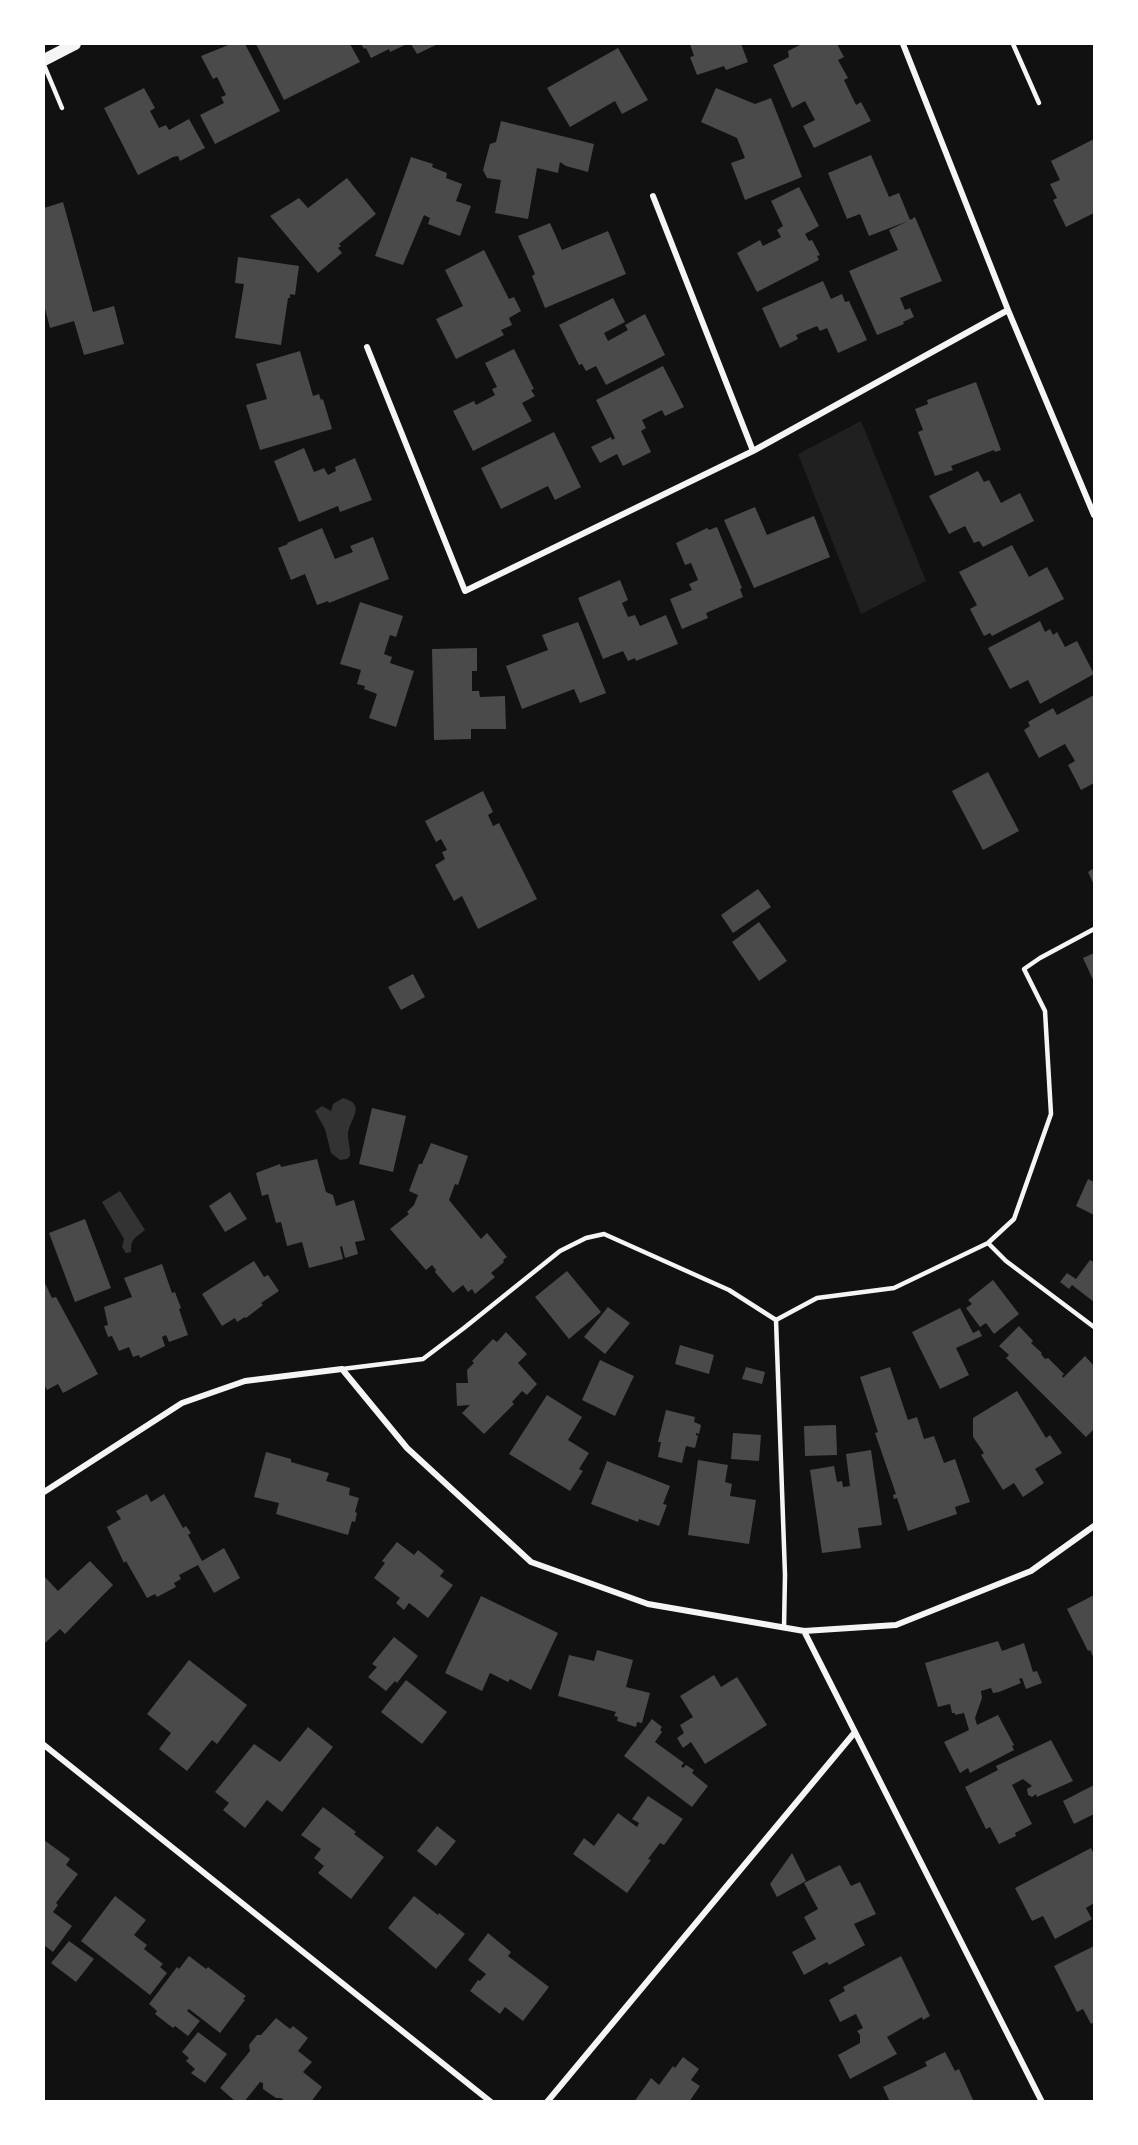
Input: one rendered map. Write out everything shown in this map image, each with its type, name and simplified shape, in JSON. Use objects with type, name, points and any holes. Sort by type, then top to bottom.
[{"type":"main road","points":[[44,60],[75,44]]},
{"type":"street","points":[[903,44],[1008,310],[1095,515]]},
{"type":"street","points":[[653,196],[753,451]]},
{"type":"street","points":[[367,347],[465,591],[753,451],[1008,310]]},
{"type":"street","points":[[44,1492],[182,1403],[245,1381],[342,1370],[407,1448],[531,1562],[648,1604],[804,1631],[896,1625],[1031,1571],[1095,1526]]},
{"type":"street","points":[[804,1631],[1042,2102]]},
{"type":"street","points":[[547,2102],[855,1732]]},
{"type":"street","points":[[44,1745],[491,2102]]},
{"type":"lane","points":[[1013,44],[1039,103]]},
{"type":"lane","points":[[44,65],[62,108]]},
{"type":"lane","points":[[776,1320],[817,1298],[894,1288],[988,1242],[1014,1219],[1051,1114],[1045,1011],[1024,969],[1095,929]]},
{"type":"lane","points":[[342,1370],[423,1359],[560,1251],[586,1238],[604,1234],[729,1290],[776,1320]]},
{"type":"lane","points":[[988,1242],[1006,1261],[1095,1327]]},
{"type":"lane","points":[[776,1320],[785,1575],[784,1628]]},
{"type":"shaded area","points":[[861,421],[926,581],[861,614],[798,454]]},
{"type":"shaded area","points":[[343,1098],[351,1101],[356,1109],[349,1130],[350,1156],[340,1160],[331,1153],[325,1129],[315,1111],[322,1106],[331,1111],[333,1104]]},
{"type":"shaded area","points":[[120,1191],[145,1230],[134,1239],[131,1252],[126,1253],[122,1247],[124,1239],[102,1202]]},
{"type":"building","points":[[231,44],[245,44],[280,111],[215,144],[200,115],[224,103],[221,97],[226,95],[217,77],[213,79],[201,56]]},
{"type":"building","points":[[256,44],[350,44],[360,62],[284,100]]},
{"type":"building","points":[[361,44],[407,44],[390,52],[389,49],[371,58]]},
{"type":"building","points":[[411,44],[438,44],[417,54]]},
{"type":"building","points":[[690,44],[741,44],[748,62],[726,70],[724,66],[697,75],[690,57],[694,56]]},
{"type":"building","points":[[802,44],[837,44],[844,57],[838,60],[848,78],[844,80],[856,105],[861,102],[871,121],[814,148],[803,126],[815,120],[805,101],[792,108],[773,65],[789,57],[788,51]]},
{"type":"building","points":[[618,48],[648,100],[622,114],[615,101],[570,127],[547,88]]},
{"type":"building","points":[[144,88],[155,108],[150,111],[159,128],[166,125],[169,130],[189,119],[205,148],[180,161],[178,156],[173,157],[138,175],[104,108]]},
{"type":"building","points":[[716,88],[755,104],[771,98],[802,177],[745,200],[731,163],[745,158],[737,138],[701,122]]},
{"type":"building","points":[[501,121],[594,144],[588,172],[560,162],[558,173],[537,168],[528,219],[495,213],[501,180],[487,178],[483,170],[490,144],[496,142]]},
{"type":"building","points":[[1094,139],[1094,213],[1066,227],[1053,200],[1057,198],[1050,184],[1060,180],[1051,161]]},
{"type":"building","points":[[871,155],[889,197],[899,193],[910,220],[915,217],[942,281],[900,298],[905,310],[910,308],[914,317],[903,322],[904,324],[877,335],[849,271],[898,250],[889,230],[908,221],[869,236],[860,214],[847,219],[828,173]]},
{"type":"building","points":[[411,157],[433,164],[432,167],[447,173],[446,178],[462,184],[456,201],[471,206],[460,236],[428,224],[430,218],[424,215],[403,265],[375,256]]},
{"type":"building","points":[[347,178],[376,214],[339,244],[341,246],[338,248],[342,253],[318,273],[270,216],[299,198],[308,208]]},
{"type":"building","points":[[799,187],[819,226],[805,234],[809,241],[812,240],[820,255],[817,256],[819,260],[757,292],[737,253],[760,240],[763,246],[781,237],[777,230],[783,226],[771,201]]},
{"type":"building","points":[[63,202],[93,312],[114,306],[124,344],[84,355],[74,321],[50,328],[44,305],[44,208]]},
{"type":"building","points":[[550,223],[562,250],[608,231],[626,274],[545,308],[532,276],[535,274],[518,236]]},
{"type":"building","points":[[484,250],[509,299],[514,297],[521,311],[509,318],[512,325],[501,330],[504,335],[456,359],[436,319],[463,306],[445,270]]},
{"type":"building","points":[[238,257],[299,266],[295,295],[290,294],[288,298],[281,345],[235,338],[244,284],[235,283]]},
{"type":"building","points":[[823,281],[831,299],[842,294],[845,302],[849,301],[867,340],[838,353],[827,328],[820,331],[817,326],[796,335],[798,339],[780,348],[762,308]]},
{"type":"building","points":[[613,298],[625,322],[604,333],[608,341],[628,330],[625,325],[645,314],[665,355],[606,385],[596,366],[586,371],[582,364],[579,365],[559,325]]},
{"type":"building","points":[[514,349],[534,389],[531,390],[535,396],[522,403],[532,421],[473,451],[453,411],[474,401],[476,405],[495,395],[492,389],[497,387],[485,363]]},
{"type":"building","points":[[300,351],[313,396],[319,394],[321,400],[323,399],[332,429],[260,450],[246,405],[267,399],[256,364]]},
{"type":"building","points":[[663,366],[684,407],[665,416],[662,410],[642,420],[646,428],[641,431],[651,452],[623,466],[617,454],[600,463],[591,447],[611,437],[612,440],[615,438],[596,400]]},
{"type":"building","points":[[976,382],[1001,450],[995,452],[994,450],[951,466],[953,470],[935,476],[918,432],[923,430],[915,409],[928,404],[927,400]]},
{"type":"building","points":[[554,432],[581,487],[555,500],[548,486],[501,509],[481,468]]},
{"type":"building","points":[[304,448],[314,472],[324,468],[328,475],[336,471],[335,467],[355,458],[372,500],[340,512],[338,506],[299,522],[274,461]]},
{"type":"building","points":[[978,471],[984,482],[989,480],[1001,503],[1020,493],[1034,521],[983,547],[979,541],[974,543],[965,526],[949,534],[929,496]]},
{"type":"building","points":[[755,507],[767,535],[814,516],[830,557],[754,588],[724,520]]},
{"type":"building","points":[[717,527],[742,588],[740,589],[743,597],[706,613],[708,618],[682,629],[670,599],[692,590],[689,584],[698,580],[691,563],[685,565],[676,543],[707,528],[709,530]]},
{"type":"building","points":[[322,528],[335,559],[353,552],[350,546],[373,537],[389,579],[329,603],[328,601],[317,605],[305,574],[291,580],[278,548]]},
{"type":"building","points":[[1012,545],[1029,577],[1047,567],[1064,599],[992,636],[990,633],[984,636],[970,609],[977,605],[959,572]]},
{"type":"building","points":[[620,580],[628,600],[622,603],[628,617],[635,615],[640,626],[666,615],[678,644],[636,661],[635,658],[628,661],[623,651],[603,659],[578,598]]},
{"type":"building","points":[[360,602],[403,616],[396,637],[390,635],[384,654],[392,657],[390,663],[414,671],[396,727],[369,718],[377,694],[357,684],[361,670],[340,664]]},
{"type":"building","points":[[1040,621],[1045,632],[1050,629],[1053,635],[1057,632],[1065,647],[1077,641],[1094,674],[1040,704],[1028,680],[1010,689],[988,648]]},
{"type":"building","points":[[578,622],[606,693],[580,703],[574,689],[522,709],[506,666],[548,650],[542,635]]},
{"type":"building","points":[[477,648],[477,671],[472,671],[472,691],[479,691],[480,697],[505,696],[506,729],[471,729],[471,739],[434,740],[432,649]]},
{"type":"building","points":[[1094,695],[1094,783],[1081,790],[1068,765],[1075,761],[1065,744],[1039,758],[1024,730],[1030,726],[1028,722],[1053,708],[1057,715]]},
{"type":"building","points":[[988,772],[1019,831],[983,850],[952,791]]},
{"type":"building","points":[[483,791],[493,812],[488,815],[493,826],[499,823],[537,899],[478,929],[462,896],[454,901],[435,865],[445,859],[442,852],[447,850],[441,839],[436,842],[425,821]]},
{"type":"building","points":[[1094,868],[1094,885],[1088,872]]},
{"type":"building","points":[[758,889],[771,907],[733,933],[721,915]]},
{"type":"building","points":[[759,922],[787,961],[759,981],[732,942]]},
{"type":"building","points":[[1094,953],[1094,982],[1083,958]]},
{"type":"building","points":[[413,974],[425,997],[401,1010],[388,987]]},
{"type":"building","points":[[372,1108],[406,1116],[393,1172],[359,1164]]},
{"type":"building","points":[[431,1143],[468,1156],[458,1185],[455,1184],[449,1200],[481,1239],[487,1233],[507,1257],[491,1273],[495,1277],[475,1294],[472,1289],[468,1292],[463,1285],[453,1293],[435,1272],[432,1265],[426,1270],[390,1229],[409,1214],[407,1212],[414,1205],[418,1195],[409,1191],[419,1164],[422,1164]]},
{"type":"building","points":[[317,1159],[326,1192],[333,1195],[336,1206],[354,1200],[365,1240],[355,1242],[358,1254],[345,1258],[342,1246],[340,1247],[343,1259],[309,1268],[302,1242],[287,1246],[281,1222],[276,1223],[268,1194],[262,1196],[256,1173],[280,1164],[281,1167]]},
{"type":"building","points":[[1088,1179],[1094,1182],[1094,1215],[1076,1206]]},
{"type":"building","points":[[230,1192],[247,1219],[225,1232],[209,1206]]},
{"type":"building","points":[[85,1219],[111,1288],[75,1302],[49,1233]]},
{"type":"building","points":[[1090,1260],[1094,1262],[1094,1302],[1072,1285],[1069,1289],[1060,1282],[1067,1273],[1076,1279]]},
{"type":"building","points":[[254,1261],[264,1277],[268,1275],[279,1291],[261,1303],[263,1305],[246,1318],[237,1322],[235,1318],[222,1326],[202,1294]]},
{"type":"building","points":[[162,1264],[172,1293],[175,1292],[181,1308],[179,1309],[188,1335],[169,1342],[166,1335],[162,1337],[165,1346],[140,1358],[139,1355],[133,1357],[129,1347],[119,1351],[112,1336],[108,1337],[104,1326],[108,1325],[104,1307],[132,1297],[124,1278]]},
{"type":"building","points":[[567,1271],[601,1312],[569,1339],[535,1297]]},
{"type":"building","points":[[993,1280],[1019,1314],[994,1334],[986,1323],[980,1327],[966,1308],[972,1304],[968,1300]]},
{"type":"building","points":[[44,1281],[52,1298],[56,1297],[98,1374],[63,1393],[58,1384],[47,1390],[44,1384]]},
{"type":"building","points":[[608,1307],[630,1323],[605,1354],[584,1337]]},
{"type":"building","points":[[960,1308],[973,1333],[979,1330],[982,1336],[956,1348],[969,1375],[940,1389],[912,1332]]},
{"type":"building","points":[[1019,1326],[1045,1359],[1048,1358],[1064,1374],[1063,1378],[1085,1356],[1094,1366],[1094,1429],[1086,1437],[1006,1358],[1009,1355],[999,1346]]},
{"type":"building","points":[[506,1332],[527,1354],[518,1363],[537,1384],[527,1395],[522,1391],[512,1402],[514,1404],[484,1434],[462,1413],[470,1405],[457,1406],[456,1383],[468,1383],[467,1370],[474,1363],[472,1361],[493,1339],[497,1342]]},
{"type":"building","points":[[680,1345],[714,1355],[709,1374],[675,1364]]},
{"type":"building","points":[[600,1360],[634,1376],[615,1416],[582,1400]]},
{"type":"building","points":[[746,1367],[765,1372],[762,1384],[742,1379]]},
{"type":"building","points":[[890,1367],[908,1420],[917,1417],[924,1439],[934,1436],[944,1463],[955,1459],[970,1502],[955,1507],[957,1514],[908,1531],[897,1498],[894,1499],[893,1495],[896,1494],[875,1433],[878,1432],[860,1377]]},
{"type":"building","points":[[1017,1391],[1046,1438],[1050,1435],[1062,1453],[1035,1469],[1044,1483],[1023,1497],[1014,1483],[1003,1490],[981,1455],[984,1453],[973,1437],[973,1418]]},
{"type":"building","points":[[547,1395],[582,1417],[568,1440],[589,1453],[579,1469],[583,1471],[570,1491],[509,1454]]},
{"type":"building","points":[[666,1410],[695,1417],[694,1422],[701,1425],[699,1434],[696,1433],[698,1436],[695,1448],[686,1446],[682,1463],[658,1457],[661,1442],[658,1442]]},
{"type":"building","points":[[836,1425],[837,1455],[805,1456],[804,1426]]},
{"type":"building","points":[[733,1433],[761,1435],[759,1461],[731,1459]]},
{"type":"building","points":[[871,1450],[882,1525],[858,1528],[861,1548],[822,1553],[810,1470],[834,1466],[837,1482],[842,1481],[843,1487],[850,1486],[846,1454]]},
{"type":"building","points":[[266,1452],[329,1473],[326,1481],[350,1488],[349,1495],[359,1498],[355,1522],[352,1521],[348,1535],[276,1514],[279,1503],[254,1497]]},
{"type":"building","points":[[698,1460],[728,1465],[725,1482],[732,1484],[730,1496],[756,1500],[749,1544],[688,1535]]},
{"type":"building","points":[[607,1461],[670,1486],[663,1504],[667,1505],[659,1526],[639,1519],[638,1522],[591,1504]]},
{"type":"building","points":[[147,1494],[151,1502],[164,1494],[183,1528],[186,1526],[191,1533],[188,1535],[202,1561],[224,1548],[240,1578],[214,1593],[198,1565],[179,1575],[181,1579],[174,1583],[176,1587],[157,1597],[155,1594],[147,1598],[126,1561],[124,1563],[107,1527],[121,1519],[116,1511]]},
{"type":"building","points":[[397,1542],[414,1555],[418,1550],[444,1571],[440,1576],[453,1585],[428,1618],[409,1603],[404,1610],[396,1603],[400,1598],[374,1578],[385,1563],[382,1561]]},
{"type":"building","points":[[90,1561],[113,1585],[65,1634],[60,1629],[44,1644],[44,1576],[58,1591]]},
{"type":"building","points":[[1094,1595],[1094,1659],[1067,1609]]},
{"type":"building","points":[[481,1596],[558,1633],[531,1690],[510,1679],[508,1682],[490,1673],[482,1691],[445,1673]]},
{"type":"building","points":[[394,1637],[418,1656],[397,1683],[395,1681],[386,1691],[368,1677],[377,1667],[372,1664]]},
{"type":"building","points":[[998,1641],[1002,1651],[1024,1643],[1033,1672],[1037,1671],[1042,1683],[1026,1689],[1022,1678],[1019,1679],[1021,1683],[999,1692],[993,1693],[991,1688],[981,1691],[982,1698],[975,1718],[977,1725],[998,1715],[1014,1745],[1012,1746],[1014,1750],[970,1773],[968,1768],[960,1773],[944,1742],[969,1730],[964,1713],[955,1715],[952,1713],[950,1704],[938,1707],[925,1663]]},
{"type":"building","points":[[597,1650],[633,1660],[626,1687],[650,1693],[642,1723],[637,1722],[636,1727],[617,1721],[618,1717],[614,1716],[616,1712],[558,1696],[569,1655],[594,1661]]},
{"type":"building","points":[[189,1660],[247,1705],[217,1744],[212,1740],[187,1771],[159,1749],[171,1733],[147,1714]]},
{"type":"building","points":[[714,1675],[721,1687],[737,1677],[767,1725],[705,1764],[691,1742],[683,1748],[677,1738],[684,1733],[680,1725],[693,1717],[680,1696]]},
{"type":"building","points":[[406,1680],[447,1712],[422,1744],[381,1712]]},
{"type":"building","points":[[652,1719],[662,1727],[660,1730],[662,1732],[655,1742],[684,1763],[681,1766],[683,1768],[686,1765],[694,1770],[692,1773],[708,1786],[692,1807],[624,1756]]},
{"type":"building","points":[[308,1727],[333,1747],[282,1812],[267,1800],[245,1828],[223,1810],[229,1803],[215,1792],[254,1744],[280,1762]]},
{"type":"building","points":[[1051,1740],[1073,1781],[1037,1797],[1036,1794],[1032,1797],[1028,1795],[1027,1789],[1032,1786],[1023,1779],[1012,1785],[1032,1824],[1015,1833],[1016,1836],[999,1844],[990,1827],[986,1829],[965,1787],[998,1770],[996,1766]]},
{"type":"building","points":[[1094,1785],[1094,1814],[1074,1824],[1063,1801]]},
{"type":"building","points":[[648,1796],[683,1819],[664,1845],[660,1843],[648,1859],[651,1860],[627,1893],[573,1854],[584,1838],[594,1846],[618,1813],[637,1827],[639,1823],[632,1819]]},
{"type":"building","points":[[323,1807],[384,1857],[351,1899],[318,1873],[324,1866],[314,1858],[321,1849],[301,1835]]},
{"type":"building","points":[[437,1826],[456,1841],[436,1866],[417,1851]]},
{"type":"building","points":[[44,1840],[70,1859],[66,1865],[78,1874],[56,1903],[58,1905],[53,1912],[72,1926],[53,1952],[44,1945]]},
{"type":"building","points":[[1091,1848],[1094,1854],[1094,1903],[1086,1908],[1092,1919],[1055,1939],[1043,1916],[1032,1921],[1015,1888]]},
{"type":"building","points":[[792,1853],[806,1881],[777,1897],[770,1884]]},
{"type":"building","points":[[840,1865],[851,1886],[860,1882],[876,1914],[854,1924],[865,1945],[829,1965],[827,1962],[804,1975],[792,1952],[816,1939],[804,1917],[818,1909],[804,1883]]},
{"type":"building","points":[[115,1896],[146,1920],[134,1935],[147,1945],[144,1949],[163,1964],[160,1967],[167,1973],[150,1995],[81,1941]]},
{"type":"building","points":[[414,1896],[465,1934],[436,1969],[388,1928]]},
{"type":"building","points":[[488,1933],[511,1952],[508,1956],[549,1987],[523,2021],[505,2007],[500,2014],[470,1991],[486,1974],[468,1960]]},
{"type":"building","points":[[69,1941],[94,1959],[76,1982],[51,1963]]},
{"type":"building","points":[[1094,1946],[1094,2022],[1091,2024],[1083,2009],[1077,2012],[1054,1966]]},
{"type":"building","points":[[189,1956],[206,1969],[208,1967],[246,1996],[220,2033],[189,2009],[187,2011],[200,2021],[188,2036],[155,2014],[157,2011],[149,2004],[177,1967],[179,1969]]},
{"type":"building","points":[[901,1956],[930,2016],[923,2020],[922,2017],[887,2037],[897,2054],[850,2079],[838,2055],[860,2043],[860,2035],[857,2031],[863,2028],[856,2014],[840,2022],[829,2000],[845,1991],[843,1987]]},
{"type":"building","points":[[276,2018],[290,2029],[293,2026],[308,2038],[298,2051],[312,2062],[303,2072],[322,2087],[311,2102],[286,2102],[263,2089],[263,2083],[260,2082],[244,2102],[236,2102],[220,2088],[250,2051],[249,2045],[257,2035],[261,2035]]},
{"type":"building","points":[[198,2032],[227,2054],[205,2083],[191,2073],[195,2069],[186,2061],[189,2058],[182,2052]]},
{"type":"building","points":[[945,2052],[955,2071],[959,2069],[974,2102],[890,2102],[883,2087],[927,2066],[925,2062]]},
{"type":"building","points":[[683,2057],[699,2069],[691,2080],[700,2086],[689,2102],[634,2102],[651,2078],[659,2085]]}]
